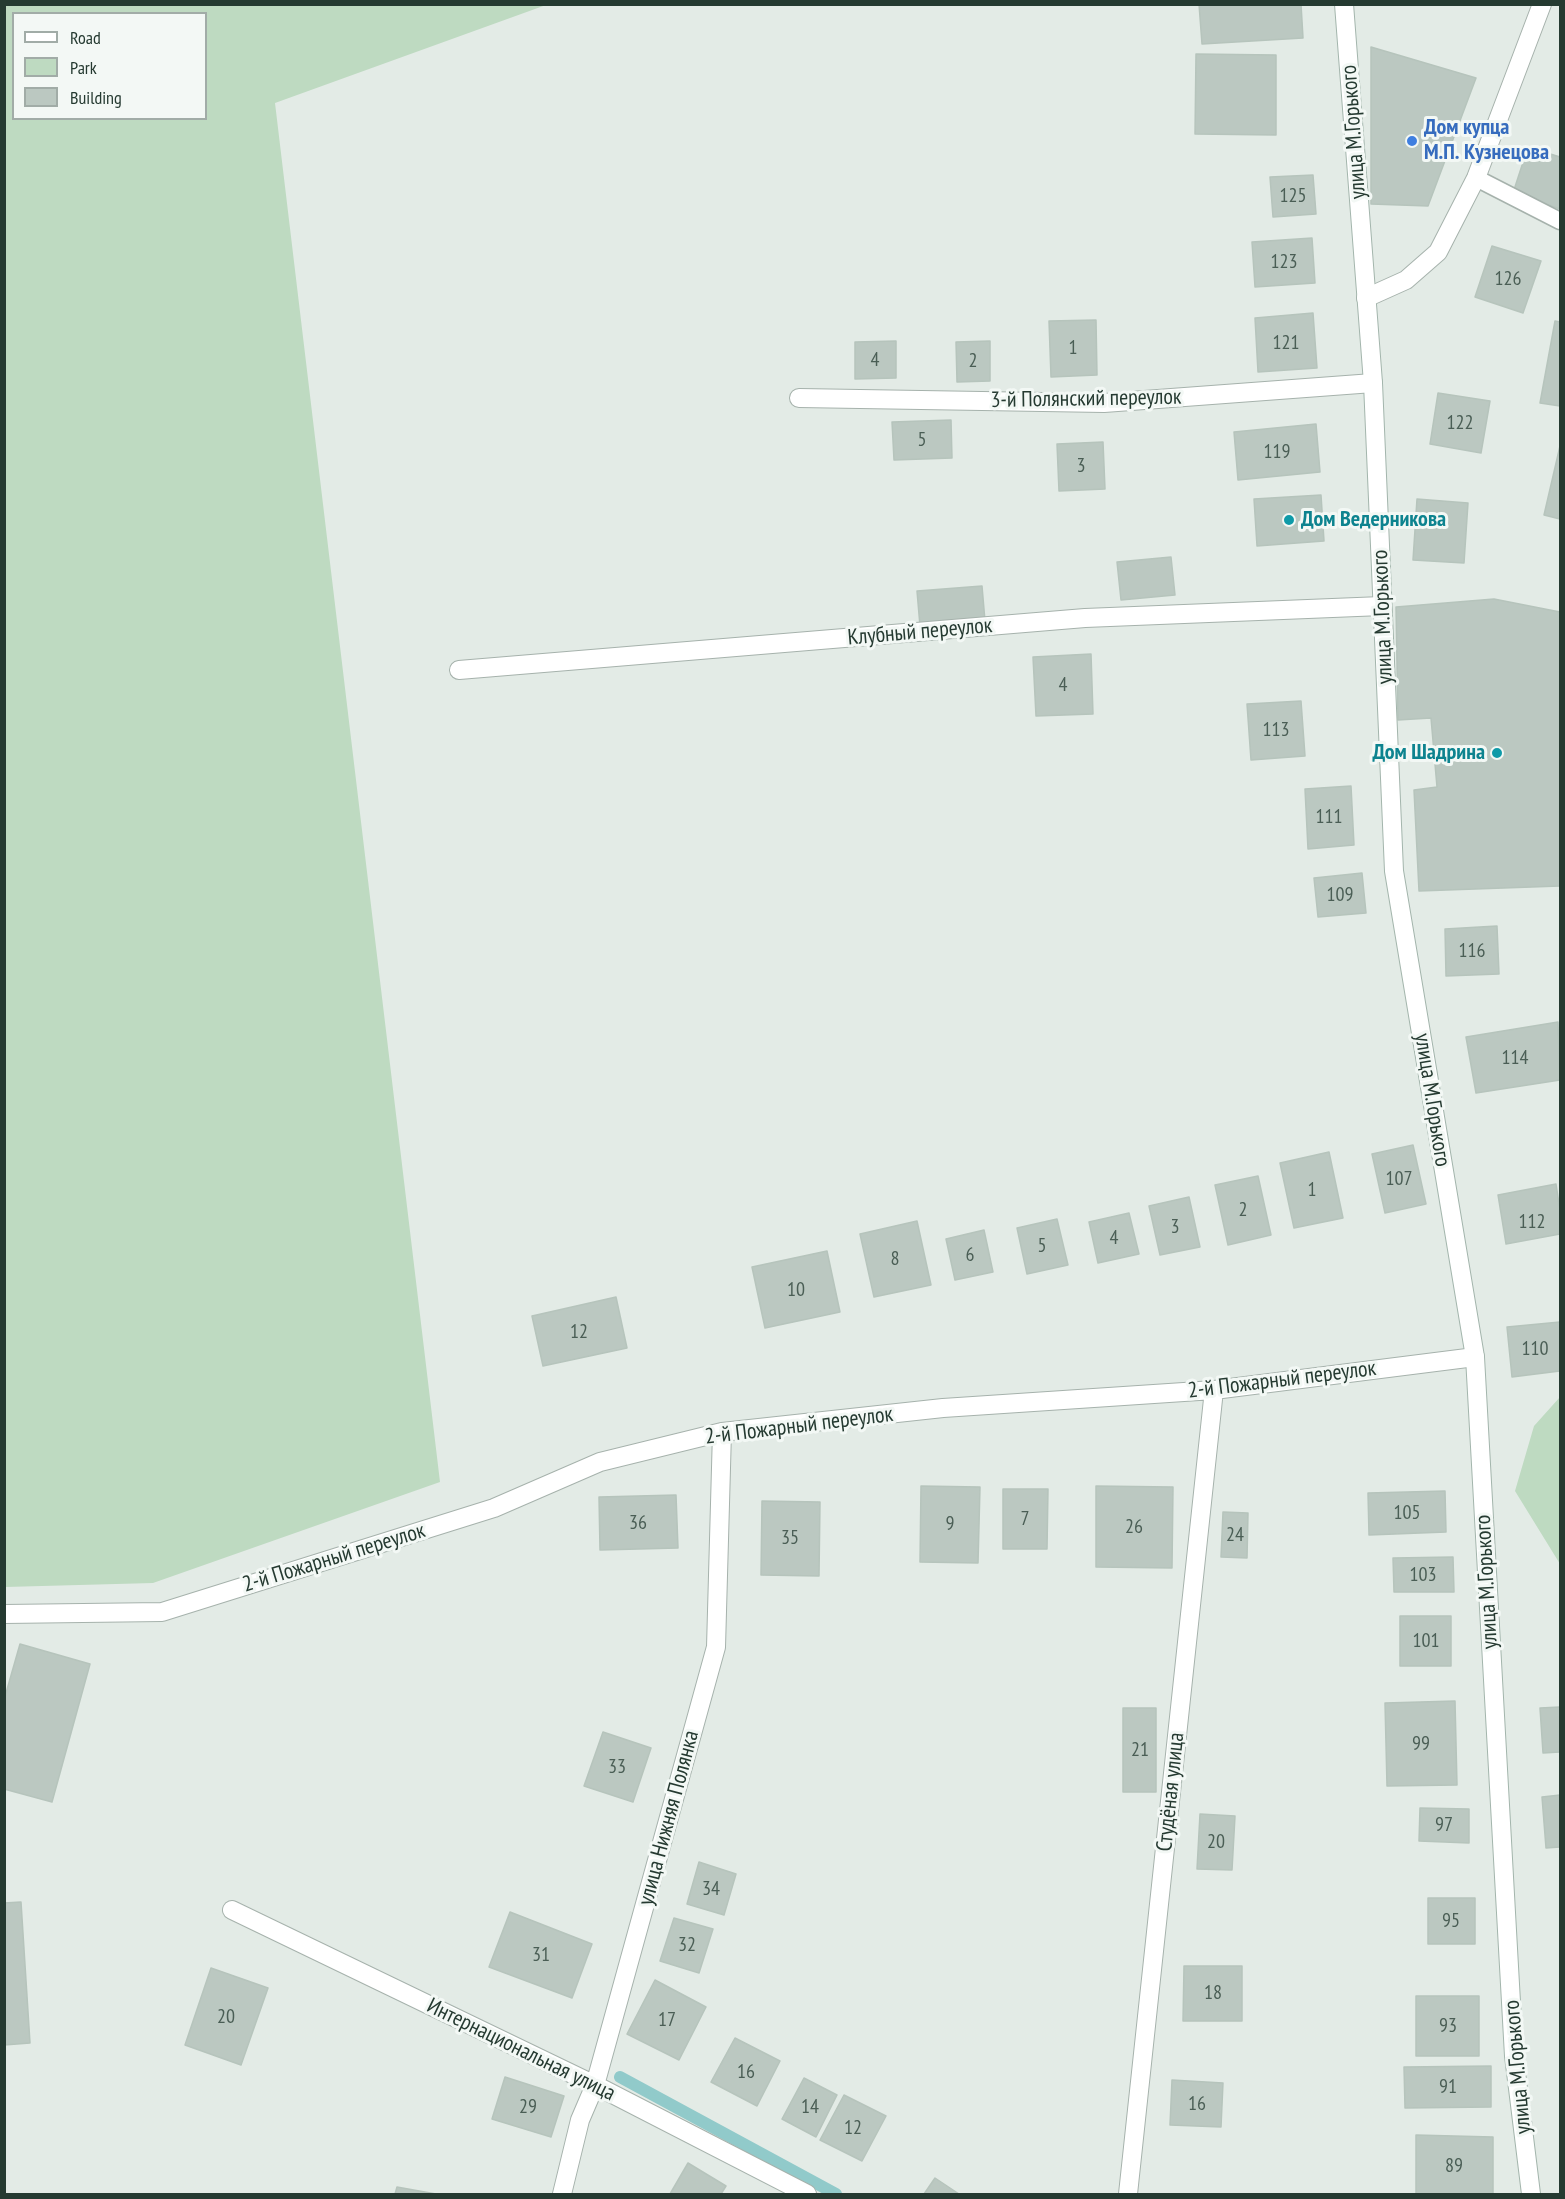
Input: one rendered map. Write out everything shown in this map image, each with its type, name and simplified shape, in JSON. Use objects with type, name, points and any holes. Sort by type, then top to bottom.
[{"type":"street","name":"улица М.Горького","points":[[1344,4],[1372,383],[1394,871],[1475,1357],[1514,2056],[1531,2194]]},
{"type":"street","points":[[1366,298],[1406,280],[1438,252],[1476,178],[1542,4]]},
{"type":"street","name":"3-й Полянский переулок","points":[[799,398],[1104,403],[1372,383]]},
{"type":"street","name":"Клубный переулок","points":[[459,670],[1085,618],[1382,606]]},
{"type":"street","name":"2-й Пожарный переулок","points":[[4,1614],[162,1612],[494,1508],[600,1462],[722,1432],[943,1408],[1214,1390],[1475,1357]]},
{"type":"street","name":"Студёная улица","points":[[1128,2194],[1214,1390]]},
{"type":"street","name":"улица Нижняя Полянка","points":[[562,2194],[580,2120],[595,2085],[716,1647],[722,1432]]},
{"type":"street","name":"Интернациональная улица","points":[[232,1910],[595,2085],[807,2194]]},
{"type":"lane","points":[[1476,178],[1560,221]]},
{"type":"green space","points":[[4,5],[546,5],[275,103],[440,1482],[153,1583],[5,1587]]},
{"type":"green space","points":[[1560,1397],[1560,1564],[1515,1491],[1534,1426]]},
{"type":"building","points":[[1199,4],[1301,4],[1303,38],[1202,44]]},
{"type":"building","name":"Дом купца М.П. Кузнецова","points":[[1371,47],[1476,78],[1428,206],[1371,204]]},
{"type":"building","points":[[1196,54],[1276,55],[1276,135],[1195,134]]},
{"type":"building","points":[[1528,147],[1560,157],[1560,209],[1513,193]]},
{"type":"building","points":[[1313,175],[1316,214],[1273,217],[1270,177]]},
{"type":"building","points":[[1312,238],[1315,283],[1255,287],[1252,242]]},
{"type":"building","points":[[1492,246],[1541,261],[1523,313],[1475,297]]},
{"type":"building","points":[[1313,313],[1317,368],[1258,372],[1255,318]]},
{"type":"building","points":[[1096,320],[1097,375],[1051,377],[1049,321]]},
{"type":"building","points":[[1555,321],[1560,322],[1560,406],[1540,403]]},
{"type":"building","points":[[896,341],[896,378],[855,379],[855,342]]},
{"type":"building","points":[[990,341],[990,381],[957,382],[956,342]]},
{"type":"building","points":[[1438,393],[1490,401],[1481,453],[1430,444]]},
{"type":"building","points":[[951,420],[952,458],[894,460],[892,422]]},
{"type":"building","points":[[1316,424],[1320,472],[1238,480],[1234,432]]},
{"type":"building","points":[[1103,442],[1105,489],[1059,491],[1057,444]]},
{"type":"building","points":[[1560,446],[1560,519],[1544,515]]},
{"type":"building","name":"Дом Ведерникова","points":[[1321,495],[1324,541],[1257,546],[1254,499]]},
{"type":"building","points":[[1417,499],[1468,503],[1464,563],[1413,560]]},
{"type":"building","points":[[1171,557],[1175,595],[1121,600],[1117,562]]},
{"type":"building","points":[[982,586],[985,621],[920,626],[917,591]]},
{"type":"building","name":"Дом Шадрина","points":[[1494,599],[1560,612],[1560,886],[1419,891],[1414,790],[1437,787],[1431,718],[1398,720],[1396,607]]},
{"type":"building","points":[[1091,654],[1093,714],[1036,716],[1033,657]]},
{"type":"building","points":[[1301,701],[1305,756],[1251,760],[1247,704]]},
{"type":"building","points":[[1351,786],[1354,845],[1308,849],[1305,789]]},
{"type":"building","points":[[1362,873],[1366,913],[1318,917],[1314,878]]},
{"type":"building","points":[[1497,926],[1499,974],[1446,976],[1445,929]]},
{"type":"building","points":[[1558,1022],[1560,1080],[1476,1093],[1466,1037]]},
{"type":"building","points":[[1413,1145],[1426,1204],[1385,1213],[1372,1154]]},
{"type":"building","points":[[1329,1152],[1343,1218],[1294,1228],[1280,1163]]},
{"type":"building","points":[[1258,1176],[1271,1235],[1228,1245],[1215,1185]]},
{"type":"building","points":[[1556,1184],[1560,1210],[1560,1234],[1506,1244],[1498,1195]]},
{"type":"building","points":[[1189,1197],[1200,1247],[1160,1255],[1149,1206]]},
{"type":"building","points":[[1129,1213],[1139,1254],[1098,1263],[1089,1222]]},
{"type":"building","points":[[1057,1219],[1068,1265],[1027,1274],[1017,1228]]},
{"type":"building","points":[[917,1221],[931,1285],[874,1297],[860,1234]]},
{"type":"building","points":[[984,1230],[993,1272],[955,1280],[946,1239]]},
{"type":"building","points":[[827,1251],[840,1312],[765,1328],[752,1267]]},
{"type":"building","points":[[616,1297],[627,1348],[543,1366],[532,1316]]},
{"type":"building","points":[[1560,1322],[1560,1371],[1512,1377],[1507,1327]]},
{"type":"building","points":[[921,1486],[980,1487],[978,1563],[920,1562]]},
{"type":"building","points":[[1096,1486],[1173,1487],[1172,1568],[1096,1567]]},
{"type":"building","points":[[1003,1489],[1048,1489],[1047,1549],[1003,1549]]},
{"type":"building","points":[[1445,1491],[1446,1532],[1369,1535],[1368,1493]]},
{"type":"building","points":[[676,1495],[678,1548],[600,1550],[599,1497]]},
{"type":"building","points":[[762,1501],[820,1502],[819,1576],[761,1575]]},
{"type":"building","points":[[1223,1512],[1248,1513],[1247,1558],[1221,1557]]},
{"type":"building","points":[[1453,1557],[1454,1592],[1394,1592],[1393,1558]]},
{"type":"building","points":[[1400,1616],[1451,1616],[1451,1666],[1400,1666]]},
{"type":"building","points":[[20,1644],[90,1664],[52,1802],[4,1789],[4,1700]]},
{"type":"building","points":[[1455,1701],[1457,1785],[1387,1786],[1385,1703]]},
{"type":"building","points":[[1560,1707],[1560,1752],[1543,1753],[1540,1708]]},
{"type":"building","points":[[1123,1708],[1156,1708],[1156,1792],[1123,1792]]},
{"type":"building","points":[[603,1732],[651,1748],[633,1802],[584,1786]]},
{"type":"building","points":[[1560,1795],[1560,1847],[1546,1848],[1542,1797]]},
{"type":"building","points":[[1420,1808],[1469,1809],[1469,1843],[1419,1841]]},
{"type":"building","points":[[1200,1814],[1235,1816],[1232,1870],[1197,1869]]},
{"type":"building","points":[[699,1862],[736,1874],[724,1915],[687,1904]]},
{"type":"building","points":[[1428,1898],[1475,1898],[1475,1944],[1428,1944]]},
{"type":"building","points":[[21,1902],[30,2043],[4,2045],[4,1903]]},
{"type":"building","points":[[510,1912],[592,1944],[572,1998],[489,1967]]},
{"type":"building","points":[[674,1918],[713,1929],[699,1973],[660,1961]]},
{"type":"building","points":[[1184,1966],[1242,1966],[1242,2021],[1183,2021]]},
{"type":"building","points":[[211,1968],[268,1988],[241,2065],[185,2045]]},
{"type":"building","points":[[655,1980],[706,2007],[679,2060],[627,2034]]},
{"type":"building","points":[[1416,1996],[1479,1996],[1479,2056],[1416,2056]]},
{"type":"building","points":[[735,2038],[780,2061],[757,2106],[711,2082]]},
{"type":"building","points":[[1491,2066],[1491,2107],[1405,2108],[1404,2067]]},
{"type":"building","points":[[505,2077],[564,2096],[551,2137],[492,2119]]},
{"type":"building","points":[[804,2078],[837,2095],[816,2137],[782,2119]]},
{"type":"building","points":[[1172,2080],[1223,2083],[1221,2127],[1170,2125]]},
{"type":"building","points":[[844,2095],[886,2116],[862,2161],[820,2140]]},
{"type":"building","points":[[1416,2135],[1493,2137],[1493,2194],[1416,2194]]},
{"type":"building","points":[[688,2163],[726,2186],[721,2194],[670,2194]]},
{"type":"building","points":[[935,2178],[959,2194],[924,2194]]},
{"type":"building","points":[[397,2187],[436,2194],[395,2194]]},
{"type":"waterway","points":[[620,2077],[836,2194]]},
{"type":"place","name":"Дом купца М.П. Кузнецова","points":[[1412,141]]},
{"type":"place","name":"Дом Ведерникова","points":[[1289,520]]},
{"type":"place","name":"Дом Шадрина","points":[[1497,753]]}]
